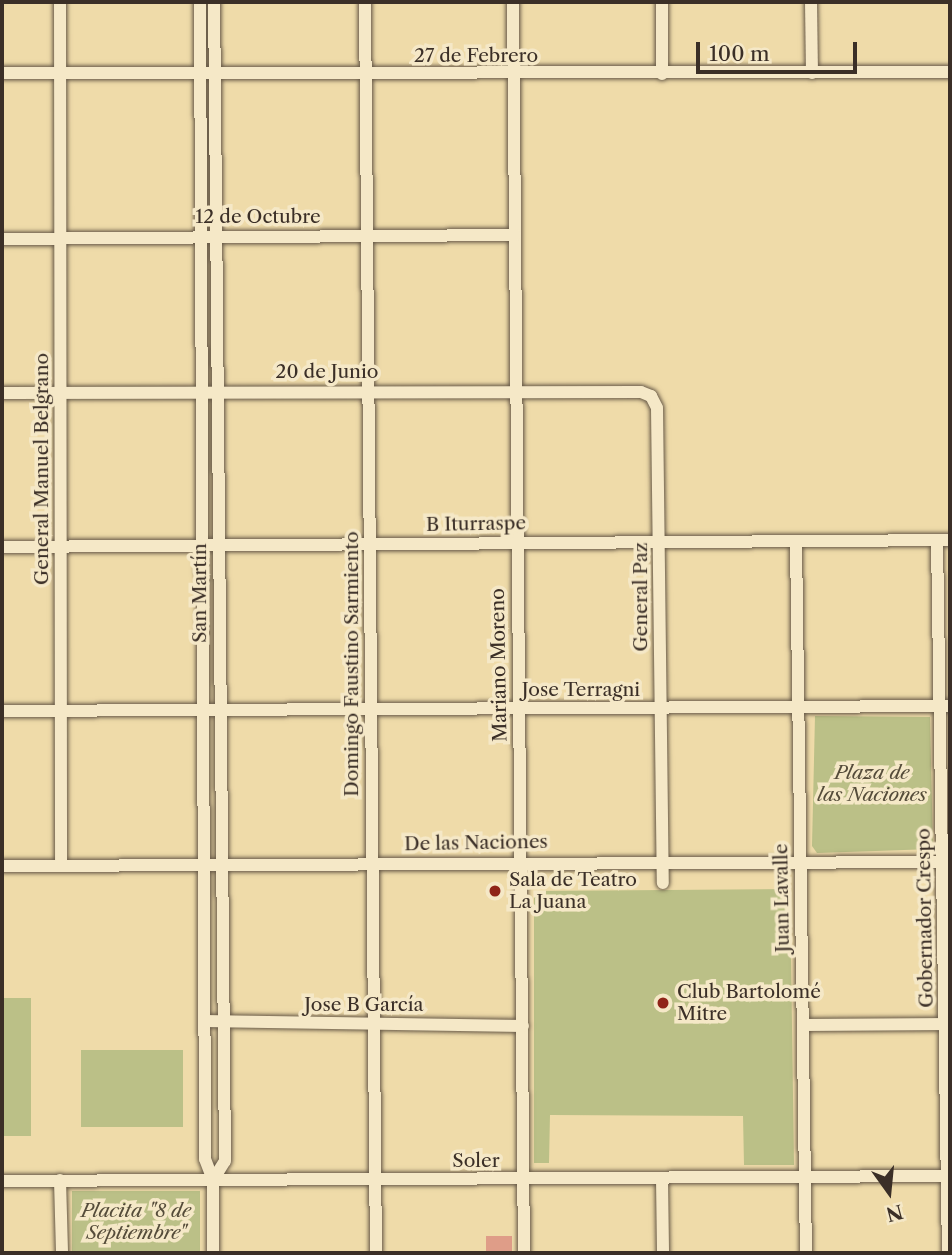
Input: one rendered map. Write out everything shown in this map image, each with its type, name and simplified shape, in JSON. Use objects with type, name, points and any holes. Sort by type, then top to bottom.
[{"type":"street","name":"General Manuel Belgrano","points":[[60,2],[61,866]]},
{"type":"street","name":"San Martín","points":[[200,2],[204,391],[202,547],[205,1159],[213,1180],[213,1253]]},
{"type":"street","name":"San Martín","points":[[213,1180],[225,1160],[218,547],[219,236],[214,2]]},
{"type":"street","name":"Domingo Faustino Sarmiento","points":[[365,2],[376,1253]]},
{"type":"street","name":"Mariano Moreno","points":[[513,2],[524,1253]]},
{"type":"street","points":[[662,2],[662,74]]},
{"type":"street","points":[[811,2],[812,73]]},
{"type":"street","name":"27 de Febrero","points":[[2,73],[60,71],[513,76],[950,72]]},
{"type":"street","name":"12 de Octubre","points":[[2,239],[515,235]]},
{"type":"street","name":"20 de Junio","points":[[2,393],[641,391],[650,396]]},
{"type":"street","name":"General Paz","points":[[650,396],[657,408],[663,883]]},
{"type":"street","name":"B Iturraspe","points":[[2,547],[944,540]]},
{"type":"street","name":"Gobernador Crespo","points":[[944,540],[948,1253]]},
{"type":"street","name":"Juan Lavalle","points":[[796,541],[806,1253]]},
{"type":"street","name":"Jose Terragni","points":[[2,711],[661,710],[946,706]]},
{"type":"street","name":"De las Naciones","points":[[2,866],[662,860],[947,862]]},
{"type":"street","name":"Jose B García","points":[[204,1021],[225,1024],[523,1026]]},
{"type":"street","points":[[803,1025],[948,1024]]},
{"type":"street","name":"Soler","points":[[2,1181],[949,1176]]},
{"type":"street","points":[[662,1179],[663,1253]]},
{"type":"street","points":[[61,1180],[62,1253]]},
{"type":"green space","name":"Plaza de las Naciones","points":[[815,716],[930,717],[933,849],[817,853],[812,846]]},
{"type":"green space","name":"Club Bartolomé Mitre","points":[[790,889],[794,1165],[744,1165],[743,1116],[550,1115],[549,1163],[534,1163],[534,891]]},
{"type":"green space","points":[[2,998],[31,998],[31,1136],[2,1136]]},
{"type":"green space","points":[[81,1050],[183,1050],[183,1127],[81,1127]]},
{"type":"green space","name":"Placita \"8 de Septiembre\"","points":[[72,1191],[200,1191],[200,1253],[72,1253]]},
{"type":"building","points":[[486,1236],[512,1236],[512,1251],[486,1251]]},
{"type":"place","name":"Sala de Teatro La Juana","points":[[495,891]]},
{"type":"place","name":"Club Bartolomé Mitre","points":[[663,1003]]}]
